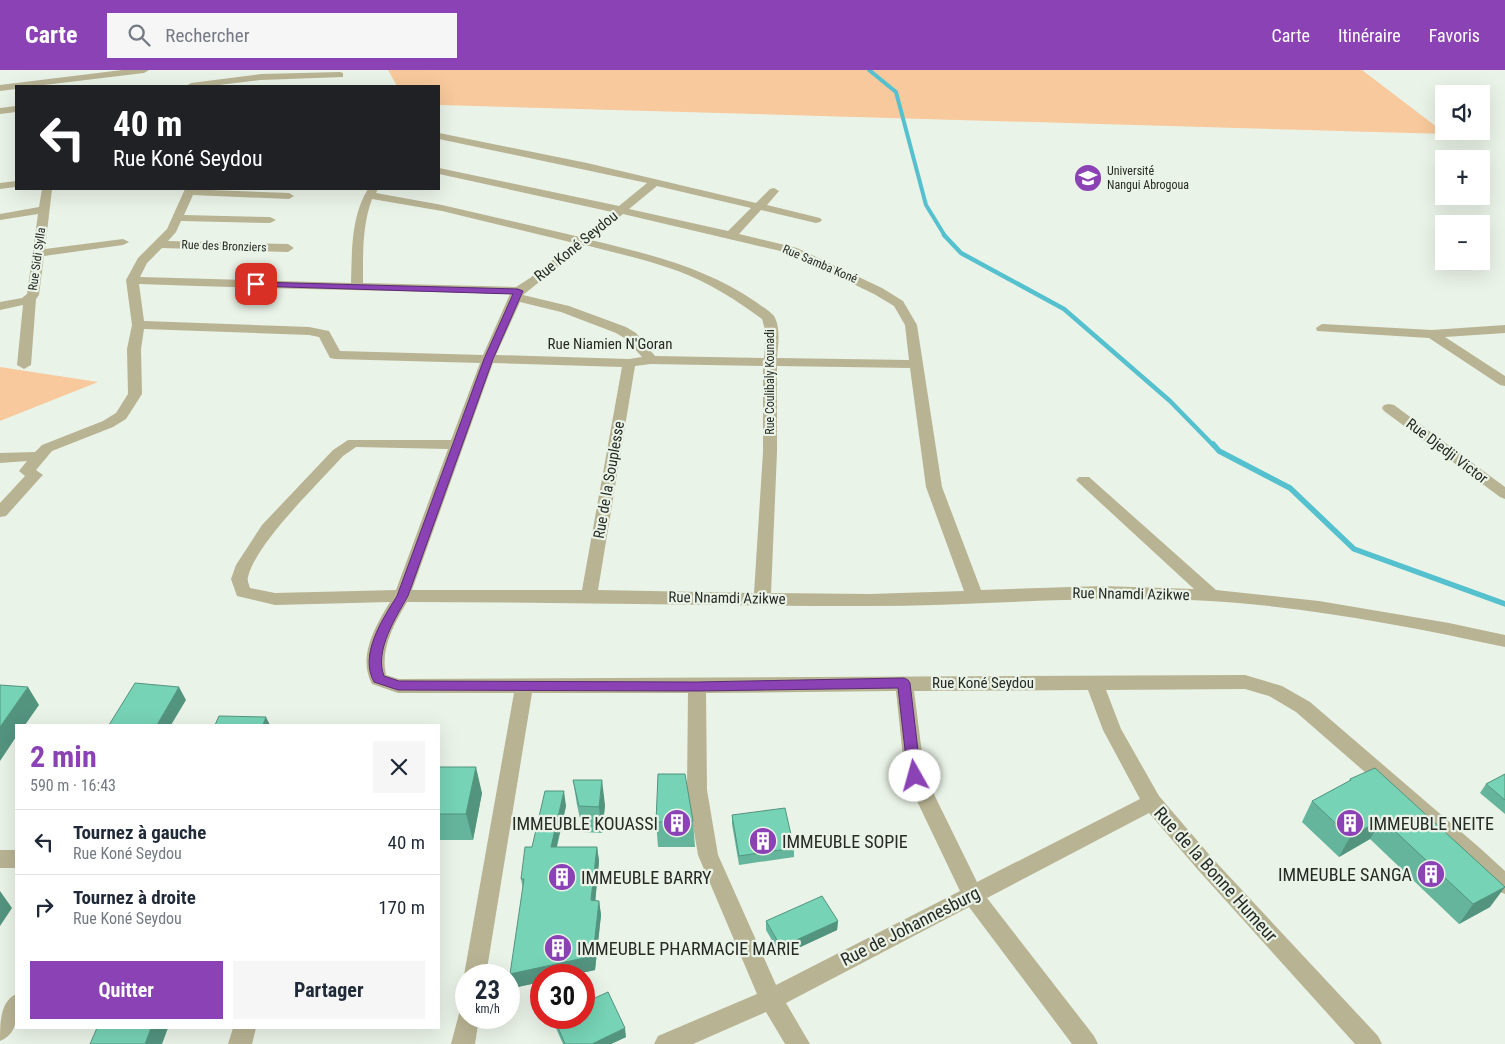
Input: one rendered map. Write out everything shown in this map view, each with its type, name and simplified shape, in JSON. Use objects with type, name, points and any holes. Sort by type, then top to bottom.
[{"type":"street","points":[[43,85],[144,70]]},
{"type":"street","points":[[208,85],[340,75]]},
{"type":"street","points":[[0,88],[15,87]]},
{"type":"street","points":[[0,111],[15,109]]},
{"type":"street","points":[[440,136],[578,164],[816,220]]},
{"type":"street","name":"Rue Samba Koné","points":[[440,171],[793,250],[870,286],[899,304],[911,324],[934,487],[970,580],[974,596]]},
{"type":"street","name":"Rue Koné Seydou","points":[[654,183],[517,294],[488,359],[402,596],[386,623],[375,658],[375,670],[378,679],[398,686],[697,686],[1094,682],[1245,682],[1259,684],[1282,693],[1303,707],[1466,848],[1505,885]]},
{"type":"street","points":[[0,186],[15,184]]},
{"type":"street","name":"Rue Sidi Sylla","points":[[0,306],[30,298],[35,288],[47,190]]},
{"type":"street","points":[[0,512],[35,475],[26,471],[48,448],[108,424],[121,416],[134,394],[134,349],[138,325],[132,280],[142,261],[172,230],[189,190],[289,196]]},
{"type":"street","points":[[357,287],[358,229],[370,192]]},
{"type":"street","name":"Rue Coulibaly Kounadi","points":[[370,192],[582,241],[684,269],[740,297],[768,317],[772,332],[770,361],[770,452],[762,599]]},
{"type":"street","points":[[731,235],[774,192]]},
{"type":"street","points":[[0,217],[44,210]]},
{"type":"street","points":[[177,218],[270,220]]},
{"type":"street","points":[[39,253],[123,242]]},
{"type":"street","name":"Rue des Bronziers","points":[[160,244],[288,248]]},
{"type":"street","points":[[132,280],[517,294],[565,309],[621,330],[631,336],[651,360]]},
{"type":"street","points":[[24,365],[30,298]]},
{"type":"street","name":"Rue Niamien N'Goran","points":[[138,325],[309,330],[324,334],[335,355],[629,364],[651,360],[916,364]]},
{"type":"street","points":[[1322,328],[1432,334],[1505,328]]},
{"type":"street","points":[[1432,334],[1505,382]]},
{"type":"street","name":"Rue de la Souplesse","points":[[589,596],[629,364]]},
{"type":"street","name":"Rue Djedji Victor","points":[[1389,408],[1505,494]]},
{"type":"street","name":"Rue Nnamdi Azikwe","points":[[458,445],[353,443],[338,453],[322,468],[268,529],[244,566],[240,578],[243,592],[275,600],[402,596],[589,596],[869,600],[1102,592],[1211,595],[1319,607],[1449,629],[1505,641]]},
{"type":"street","points":[[0,458],[40,456]]},
{"type":"street","points":[[1084,480],[1211,595]]},
{"type":"street","name":"Rue de la Bonne Humeur","points":[[1094,682],[1112,730],[1152,802],[1206,865],[1370,1044]]},
{"type":"street","points":[[904,683],[915,776],[972,894],[1086,1044]]},
{"type":"street","points":[[477,964],[524,686]]},
{"type":"street","points":[[697,686],[697,790],[708,855],[771,998],[798,1044]]},
{"type":"street","name":"Rue de Johannesburg","points":[[666,1044],[771,998],[1152,802]]},
{"type":"street","points":[[0,859],[15,860]]},
{"type":"street","points":[[0,1030],[15,1007]]},
{"type":"street","points":[[240,1044],[245,1029]]},
{"type":"street","points":[[463,1044],[466,1029]]},
{"type":"shaded area","points":[[388,70],[1362,70],[1435,126],[1435,134],[440,105],[440,85],[396,85]]},
{"type":"shaded area","points":[[0,367],[98,382],[0,421]]},
{"type":"building","points":[[135,683],[179,687],[158,724],[110,724]]},
{"type":"building","points":[[0,685],[28,687],[0,727]]},
{"type":"building","points":[[219,716],[266,717],[263,724],[215,724]]},
{"type":"building","points":[[440,767],[476,767],[466,814],[440,814]]},
{"type":"building","points":[[1375,768],[1505,887],[1473,904],[1382,819],[1350,837],[1312,801],[1350,779]]},
{"type":"building","points":[[658,774],[685,774],[693,821],[656,822]]},
{"type":"building","points":[[1505,774],[1505,800],[1486,784]]},
{"type":"building","points":[[573,780],[602,780],[599,807],[579,806]]},
{"type":"building","points":[[545,791],[564,791],[551,847],[597,847],[591,900],[599,901],[593,956],[556,964],[530,964],[530,970],[520,972],[520,964],[511,964],[524,879],[521,879],[525,847],[532,847]]},
{"type":"building","name":"IMMEUBLE SOPIE","points":[[785,808],[794,848],[739,856],[732,815]]},
{"type":"building","points":[[822,896],[838,921],[781,947],[766,921]]},
{"type":"building","points":[[608,992],[625,1028],[592,1044],[565,1044],[559,1029],[595,1029],[595,998]]},
{"type":"building","points":[[97,1029],[151,1029],[145,1044],[90,1044]]},
{"type":"waterway","points":[[869,70],[896,92],[926,205],[945,236]]},
{"type":"waterway","points":[[944,235],[961,253],[1064,309],[1170,401],[1214,446]]},
{"type":"waterway","points":[[1213,444],[1219,451],[1290,488],[1354,549],[1505,604]]},
{"type":"place","name":"Université Nangui Abrogoua","points":[[1088,178]]},
{"type":"place","name":"IMMEUBLE KOUASSI","points":[[677,823]]},
{"type":"place","name":"IMMEUBLE NEITE","points":[[1350,823]]},
{"type":"place","name":"IMMEUBLE SOPIE","points":[[763,841]]},
{"type":"place","name":"IMMEUBLE SANGA","points":[[1431,874]]},
{"type":"place","name":"IMMEUBLE BARRY","points":[[562,877]]},
{"type":"place","name":"IMMEUBLE PHARMACIE MARIE","points":[[558,948]]},
{"type":"route","points":[[256,284],[518,291],[488,359],[402,596],[386,623],[375,658],[375,670],[378,679],[398,686],[697,686],[904,683],[915,776]]}]
